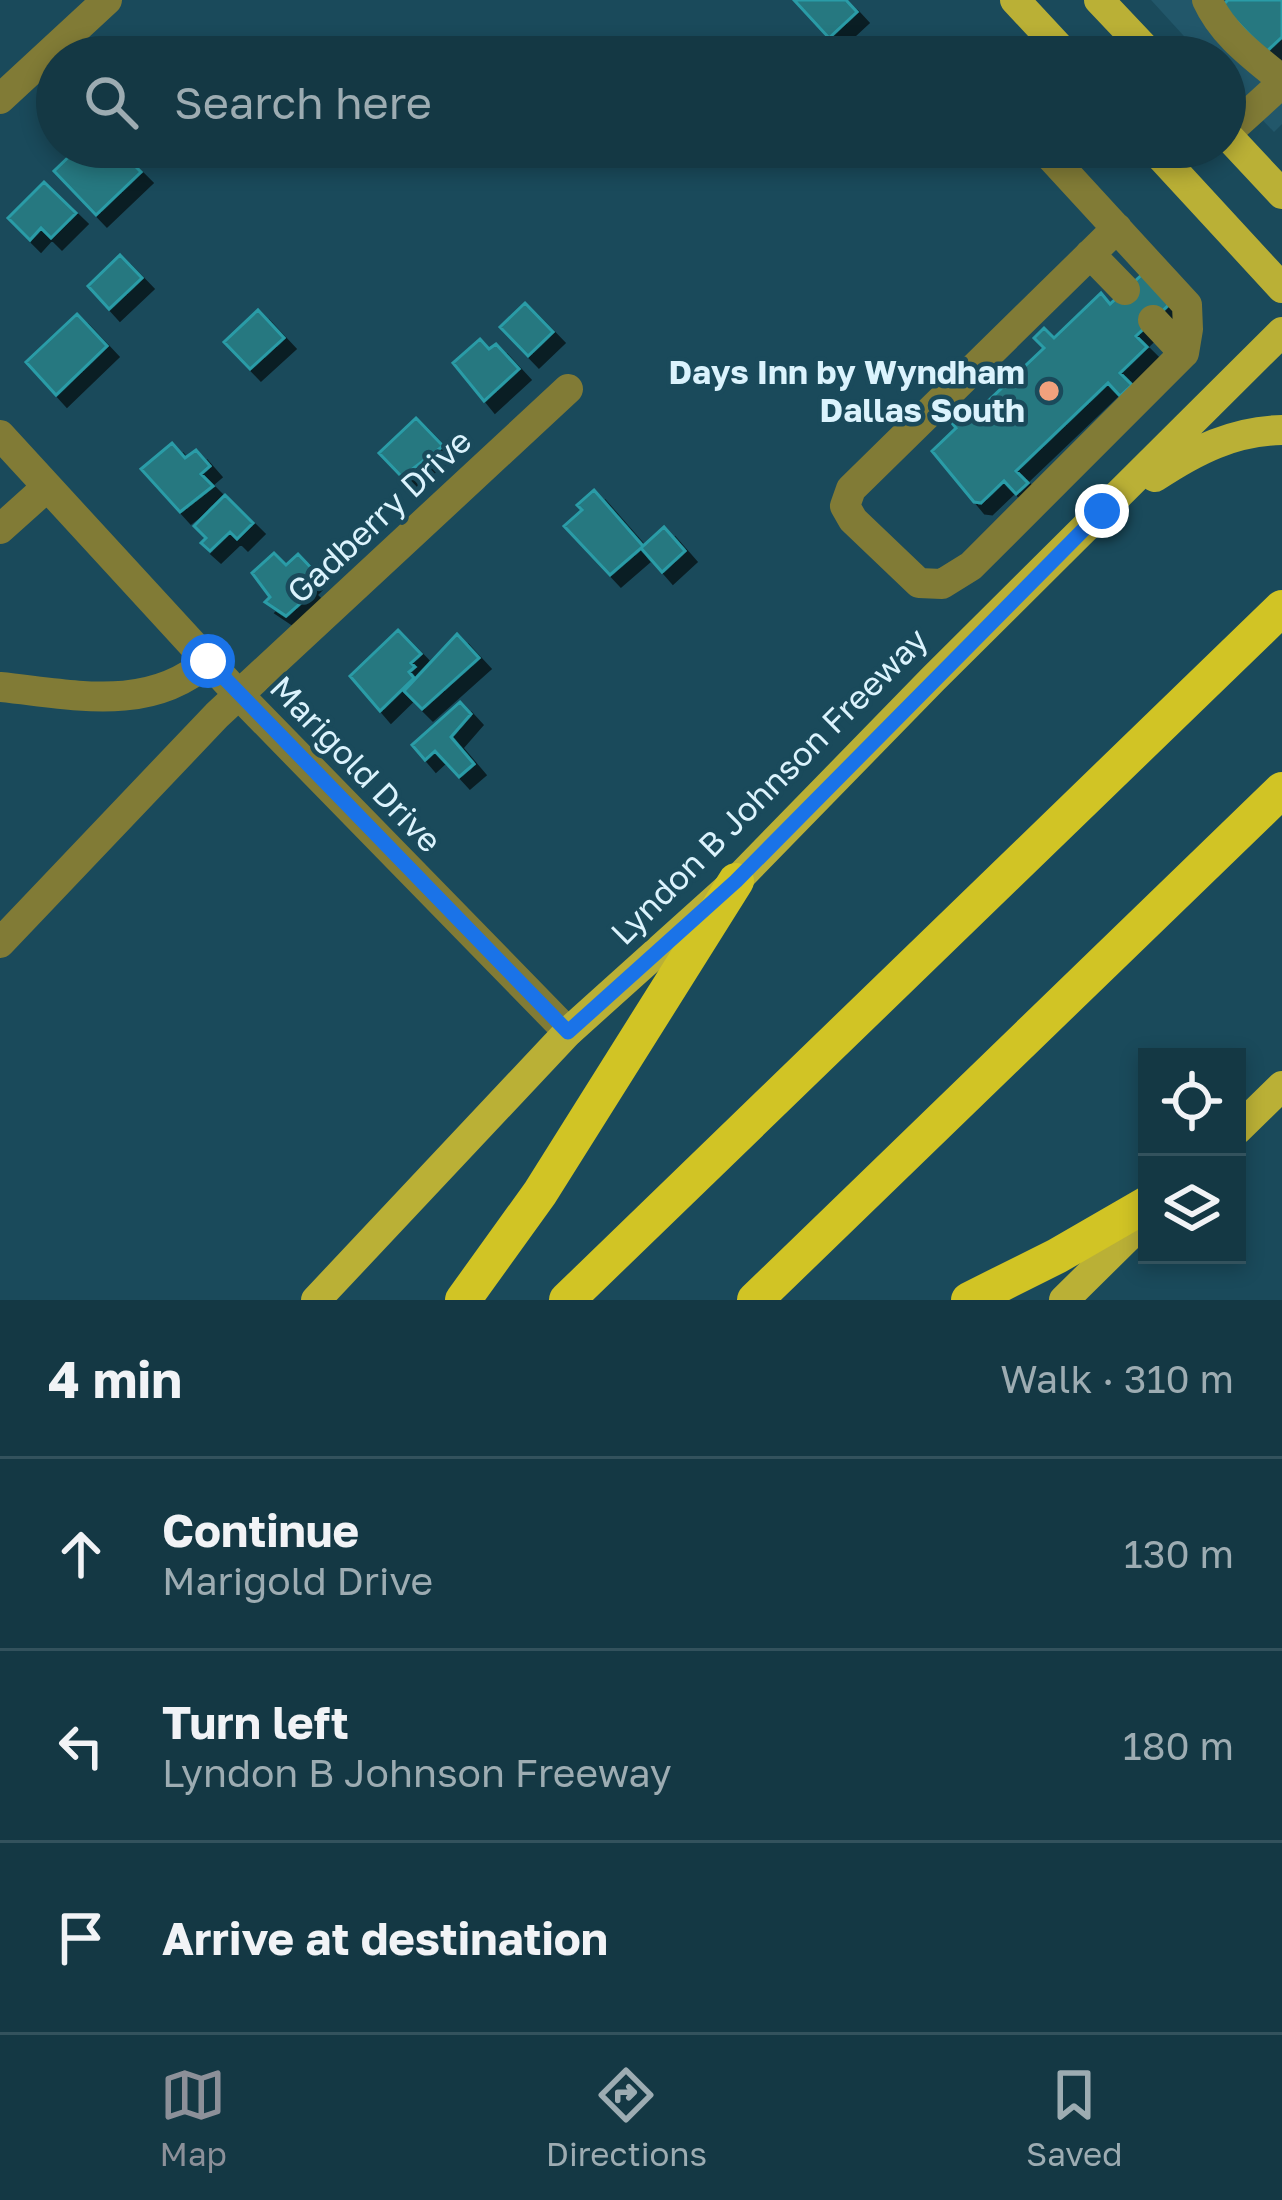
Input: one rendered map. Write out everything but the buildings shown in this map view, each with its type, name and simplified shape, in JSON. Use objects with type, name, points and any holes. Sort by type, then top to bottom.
[{"type":"highway","points":[[567,1300],[1282,608]]},
{"type":"highway","points":[[755,1300],[1282,790]]},
{"type":"highway","points":[[464,1300],[540,1193],[736,881]]},
{"type":"highway","points":[[969,1300],[1138,1209]]},
{"type":"main road","points":[[1015,0],[1048,36]]},
{"type":"main road","points":[[1100,0],[1133,36]]},
{"type":"main road","points":[[1246,156],[1282,194]]},
{"type":"main road","points":[[1171,168],[1282,288]]},
{"type":"main road","name":"Lyndon B Johnson Freeway","points":[[316,1300],[568,1032],[736,881],[1282,332]]},
{"type":"main road","points":[[1102,511],[1195,451],[1248,430],[1282,430]]},
{"type":"main road","points":[[1246,1121],[1282,1086]]},
{"type":"main road","points":[[1064,1300],[1138,1228]]},
{"type":"street","points":[[67,36],[106,0]]},
{"type":"street","points":[[1207,0],[1231,36]]},
{"type":"street","points":[[1246,51],[1282,82],[1246,115]]},
{"type":"street","points":[[0,99],[36,65]]},
{"type":"street","points":[[1061,168],[1117,228],[1186,305],[1184,353],[971,566],[943,584],[919,583],[853,520],[845,506],[851,489],[1117,228]]},
{"type":"street","points":[[1090,254],[1125,290]]},
{"type":"street","points":[[1153,320],[1184,353]]},
{"type":"street","name":"Gadberry Drive","points":[[0,943],[238,695],[568,389]]},
{"type":"street","name":"Marigold Drive","points":[[0,435],[238,695],[568,1032]]},
{"type":"street","points":[[0,529],[47,487]]},
{"type":"street","points":[[0,687],[117,698],[174,685],[208,661]]},
{"type":"shaded area","points":[[1151,0],[1282,0],[1282,124],[1274,132],[1246,103],[1246,36],[1184,36]]},
{"type":"place","name":"Days Inn by Wyndham Dallas South","points":[[1049,391]]},
{"type":"route","points":[[208,661],[568,1032],[736,881],[1102,511]]}]
